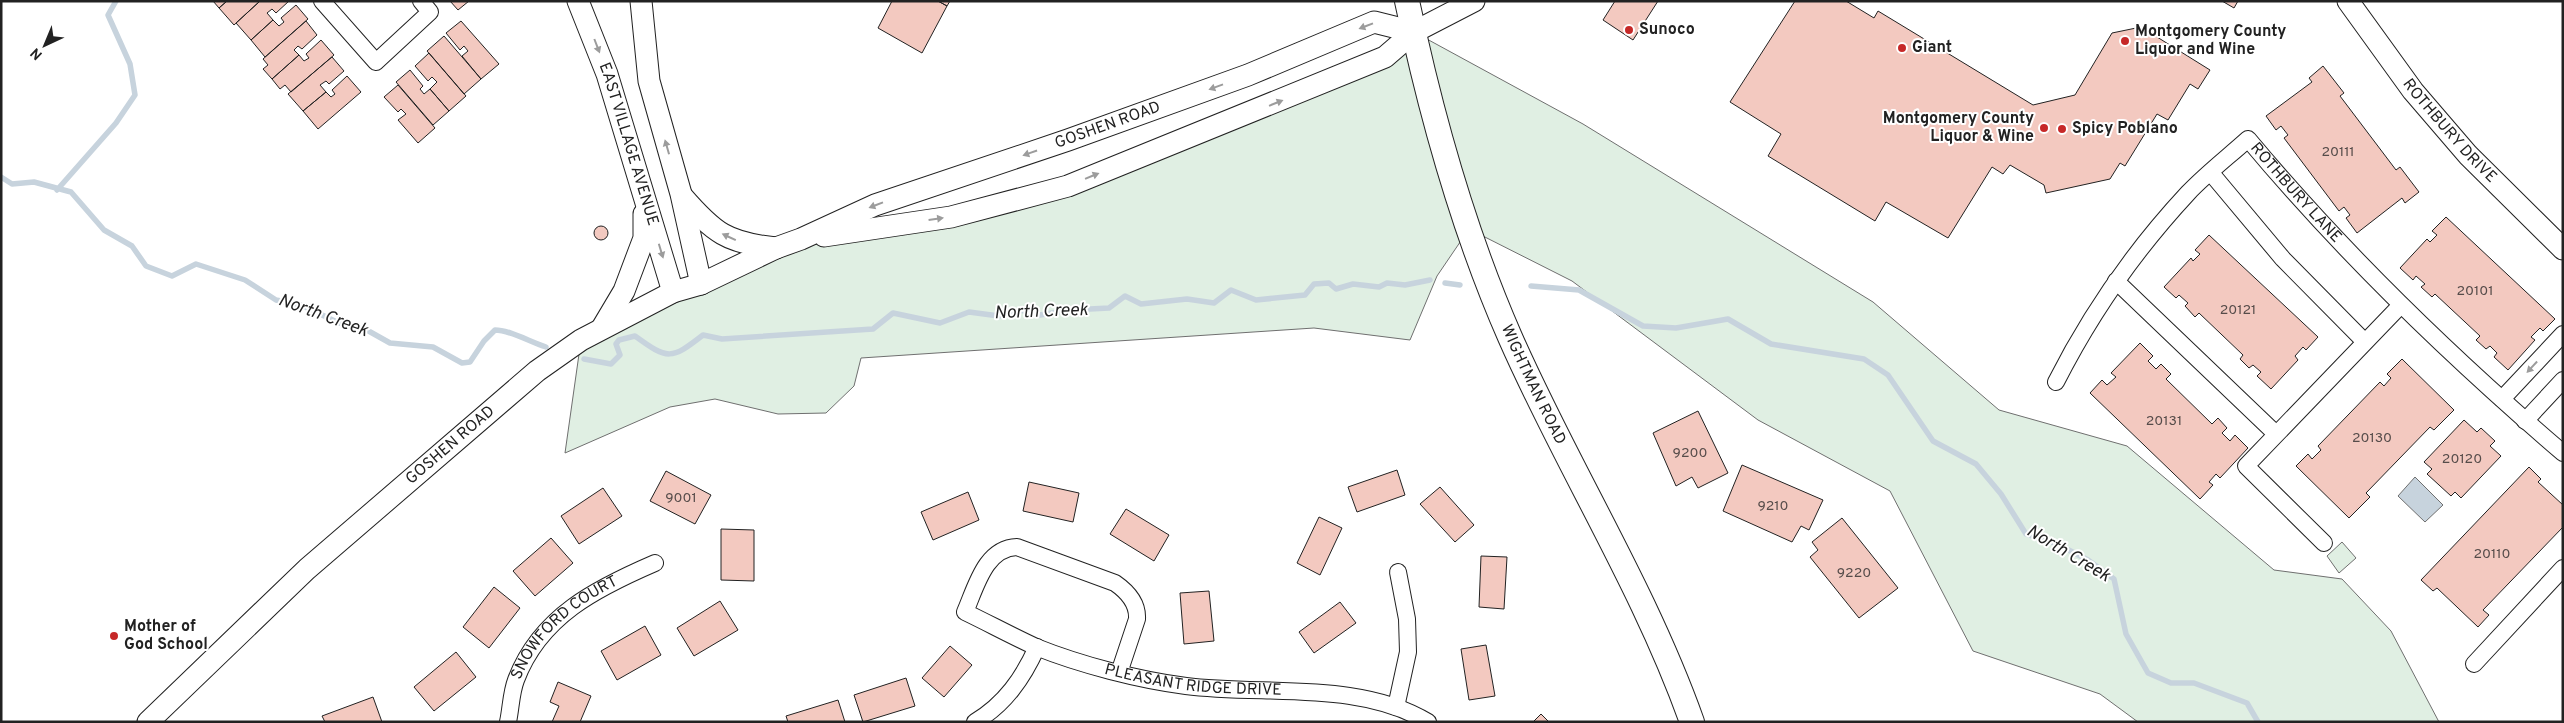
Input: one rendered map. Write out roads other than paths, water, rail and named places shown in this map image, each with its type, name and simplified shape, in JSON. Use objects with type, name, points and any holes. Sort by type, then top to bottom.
[{"type":"main road","name":"WIGHTMAN ROAD","points":[[1407,1],[1450,172],[1507,329],[1643,603],[1676,676],[1692,722]]},
{"type":"street","points":[[322,1],[376,62],[430,12],[421,1]]},
{"type":"street","name":"EAST VILLAGE AVENUE","points":[[578,1],[607,74],[673,292]]},
{"type":"street","points":[[641,1],[649,81],[681,194],[701,284]]},
{"type":"street","name":"GOSHEN ROAD","points":[[801,239],[951,217],[1068,186],[1384,57],[1414,32],[1474,1]]},
{"type":"street","name":"ROTHBURY DRIVE","points":[[2348,1],[2413,91],[2468,155],[2563,249]]},
{"type":"street","name":"GOSHEN ROAD","points":[[148,722],[307,569],[537,371],[581,340],[602,328],[673,292],[701,284],[776,248],[801,239],[875,205],[1068,140],[1248,76],[1374,22],[1414,32]]},
{"type":"street","name":"ROTHBURY LANE","points":[[2056,382],[2076,342],[2116,281],[2190,191],[2248,139],[2304,206],[2400,306],[2525,421],[2563,453]]},
{"type":"street","points":[[2211,173],[2282,259],[2364,341]]},
{"type":"street","points":[[602,328],[624,291],[644,238],[644,194]]},
{"type":"street","points":[[681,194],[703,220],[721,233],[746,245],[776,248]]},
{"type":"street","points":[[2116,281],[2275,433]]},
{"type":"street","points":[[2324,543],[2246,466],[2275,433],[2400,306]]},
{"type":"street","points":[[2502,399],[2563,334]]},
{"type":"street","points":[[2525,421],[2563,380]]},
{"type":"street","name":"PLEASANT RIDGE DRIVE","points":[[1119,673],[1135,628],[1138,611],[1132,598],[1115,583],[1017,546],[1008,547],[998,552],[983,569],[965,612],[1037,647],[1119,673],[1188,686],[1345,695],[1396,707],[1428,722]]},
{"type":"street","name":"SNOWFORD COURT","points":[[508,722],[515,682],[527,655],[548,629],[574,604],[607,584],[656,563]]},
{"type":"street","points":[[2474,664],[2563,568]]},
{"type":"street","points":[[1396,707],[1408,652],[1407,619],[1398,572]]},
{"type":"street","points":[[975,722],[1008,696],[1025,673],[1037,647]]},
{"type":"waterway","points":[[57,190],[116,123],[135,95],[130,64],[108,15],[116,1]]},
{"type":"waterway","name":"North Creek","points":[[1,177],[12,184],[34,182],[71,192],[104,230],[132,246],[146,266],[172,276],[196,264],[245,280],[276,300],[301,305],[339,323],[365,329],[390,343],[433,347],[462,363],[470,362],[484,341],[495,330],[514,334],[546,347]]},
{"type":"waterway","name":"North Creek","points":[[584,359],[611,364],[620,355],[616,344],[619,340],[635,336],[655,349],[669,354],[684,349],[703,335],[722,339],[873,329],[893,313],[940,323],[969,312],[999,316],[1020,310],[1040,315],[1071,310],[1109,308],[1125,296],[1141,304],[1187,299],[1214,303],[1231,290],[1256,300],[1305,295],[1314,284],[1329,283],[1336,289],[1353,284],[1379,287],[1387,283],[1405,285],[1430,280]]},
{"type":"waterway","name":"North Creek","points":[[1445,283],[1460,285]]},
{"type":"waterway","name":"North Creek","points":[[1531,286],[1579,290],[1643,326],[1676,328],[1728,319],[1771,344],[1864,359],[1888,375],[1933,441],[1976,464],[2001,494],[2026,534],[2057,544],[2088,560],[2114,579],[2126,634],[2148,673],[2171,683],[2194,683],[2247,703],[2258,722]]},
{"type":"place","name":"Sunoco","points":[[1629,30]]},
{"type":"place","name":"Montgomery County Liquor and Wine","points":[[2125,41]]},
{"type":"place","name":"Giant","points":[[1902,48]]},
{"type":"place","name":"Montgomery County Liquor & Wine","points":[[2044,128]]},
{"type":"place","name":"Spicy Poblano","points":[[2062,129]]},
{"type":"place","name":"Mother of God School","points":[[114,636]]}]
